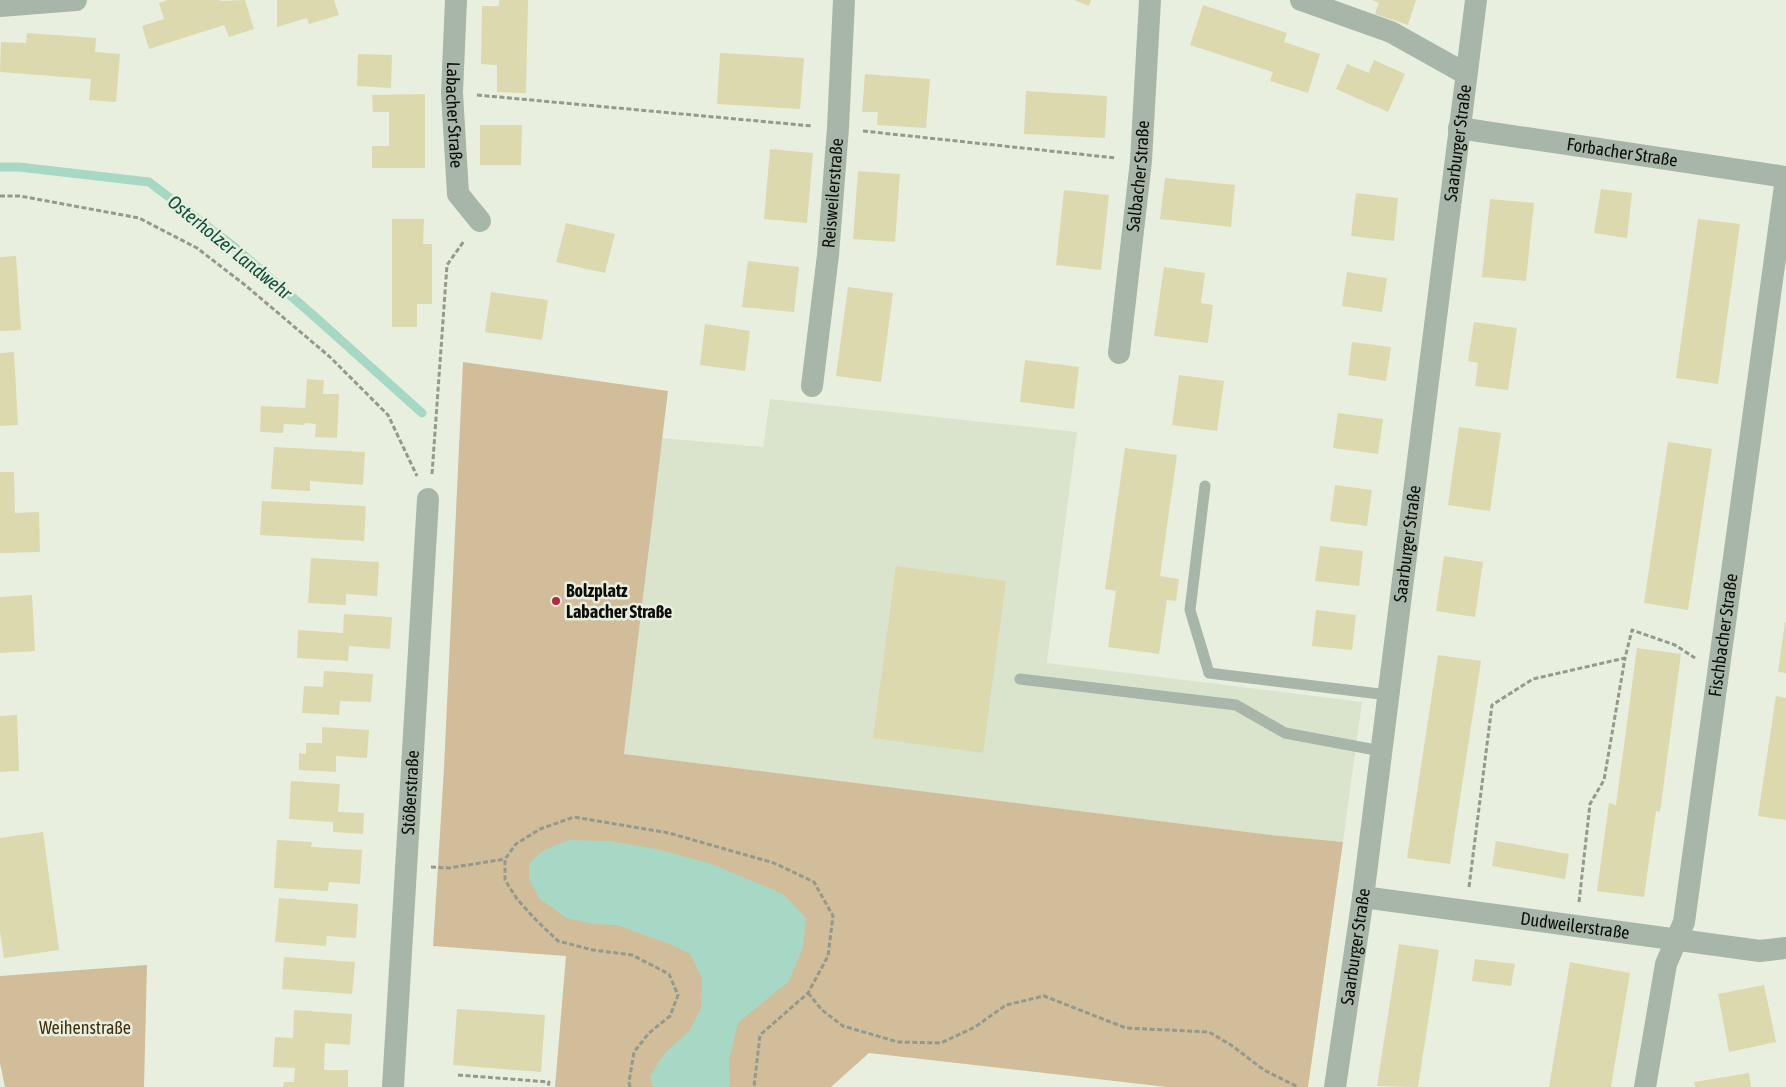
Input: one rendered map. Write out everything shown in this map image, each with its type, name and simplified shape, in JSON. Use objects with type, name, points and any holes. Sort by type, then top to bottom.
[{"type":"street","points":[[0,6],[76,0]]},
{"type":"street","name":"Labacher Straße","points":[[456,0],[452,93],[458,194],[480,221]]},
{"type":"street","name":"Reisweilerstraße","points":[[812,386],[828,255],[838,128],[844,0]]},
{"type":"street","name":"Salbacher Straße","points":[[1119,353],[1141,161],[1150,0]]},
{"type":"street","points":[[1301,0],[1391,32],[1466,74]]},
{"type":"street","name":"Saarburger Straße","points":[[1335,1087],[1363,897],[1476,0]]},
{"type":"street","name":"Forbacher Straße","points":[[1459,128],[1786,178]]},
{"type":"street","name":"Fischbacher Straße","points":[[1645,1087],[1666,964],[1684,922],[1786,178]]},
{"type":"street","name":"Stößerstraße","points":[[393,1087],[428,499]]},
{"type":"street","name":"Dudweilerstraße","points":[[1363,897],[1760,950],[1786,948]]},
{"type":"lane","points":[[1205,486],[1190,610],[1209,673],[1388,695]]},
{"type":"lane","points":[[1020,679],[1236,705],[1285,733],[1381,751]]},
{"type":"path","points":[[452,93],[838,128],[1141,161]]},
{"type":"path","points":[[0,196],[20,196],[139,218],[196,248],[330,357],[388,415],[428,499]]},
{"type":"path","points":[[428,499],[434,461],[447,265],[480,221]]},
{"type":"path","points":[[1577,925],[1590,804],[1604,780],[1625,658],[1632,630],[1675,645],[1696,658],[1718,668]]},
{"type":"path","points":[[1465,912],[1492,705],[1533,679],[1625,658]]},
{"type":"path","points":[[630,1087],[629,1082],[634,1052],[649,1033],[670,1016],[678,995],[669,974],[632,955],[593,950],[558,941],[517,899],[506,880],[505,859],[516,844],[540,829],[574,817],[669,833],[774,863],[814,882],[833,916],[828,956],[808,993],[760,1035],[754,1087]]},
{"type":"path","points":[[406,866],[449,868],[505,859]]},
{"type":"path","points":[[808,993],[822,1010],[843,1026],[898,1042],[941,1043],[975,1027],[1006,1005],[1044,996],[1126,1028],[1209,1032],[1231,1045],[1264,1070],[1298,1087]]},
{"type":"path","points":[[458,1075],[549,1082],[548,1087]]},
{"type":"shaded area","points":[[770,399],[1077,432],[1047,663],[1362,702],[1343,842],[1271,835],[624,754],[662,438],[763,447]]},
{"type":"shaded area","points":[[569,840],[610,841],[656,849],[712,864],[783,894],[806,918],[803,947],[789,981],[738,1023],[729,1060],[730,1087],[653,1087],[650,1076],[664,1054],[689,1031],[701,1009],[702,978],[690,954],[667,943],[617,925],[594,924],[566,918],[540,899],[529,879],[529,863],[544,850]]},
{"type":"green space","points":[[463,362],[668,391],[624,754],[1271,835],[1343,842],[1308,1087],[1167,1087],[869,1053],[831,1087],[555,1087],[566,956],[433,946],[444,768]]},
{"type":"green space","name":"Weihenstraße","points":[[147,965],[144,1087],[5,1087],[0,1063],[0,976]]},
{"type":"building","points":[[168,0],[245,0],[254,29],[229,37],[224,25],[149,49],[142,26],[164,19],[159,3]]},
{"type":"building","points":[[277,0],[334,0],[339,15],[309,24],[307,18],[277,27]]},
{"type":"building","points":[[499,0],[528,0],[526,93],[497,92],[497,65],[481,64],[482,6],[499,6]]},
{"type":"building","points":[[1074,0],[1091,0],[1089,6]]},
{"type":"building","points":[[1372,0],[1416,0],[1408,25],[1375,14],[1379,3]]},
{"type":"building","points":[[1203,5],[1287,33],[1284,42],[1320,54],[1308,93],[1270,81],[1273,72],[1190,45]]},
{"type":"building","points":[[27,33],[96,38],[95,52],[120,54],[116,102],[89,100],[91,79],[0,72],[1,42],[26,43]]},
{"type":"building","points":[[720,53],[804,58],[800,109],[717,104]]},
{"type":"building","points":[[358,54],[392,55],[391,88],[357,86]]},
{"type":"building","points":[[1374,60],[1405,74],[1388,112],[1336,89],[1347,64],[1369,73]]},
{"type":"building","points":[[865,74],[930,79],[926,128],[877,125],[878,112],[862,112]]},
{"type":"building","points":[[1026,91],[1107,96],[1105,138],[1024,134]]},
{"type":"building","points":[[425,94],[425,168],[372,168],[372,146],[389,146],[389,112],[373,112],[372,95]]},
{"type":"building","points":[[480,125],[522,125],[521,165],[480,165]]},
{"type":"building","points":[[770,149],[813,153],[807,223],[764,219]]},
{"type":"building","points":[[858,171],[900,174],[895,242],[853,239]]},
{"type":"building","points":[[1165,178],[1235,185],[1231,227],[1160,219]]},
{"type":"building","points":[[1601,189],[1632,193],[1627,238],[1594,233]]},
{"type":"building","points":[[1064,190],[1109,195],[1101,270],[1056,265]]},
{"type":"building","points":[[1356,193],[1398,198],[1394,241],[1351,236]]},
{"type":"building","points":[[1490,199],[1534,203],[1526,281],[1482,277]]},
{"type":"building","points":[[392,219],[424,219],[423,244],[432,244],[432,304],[417,304],[417,327],[392,327]]},
{"type":"building","points":[[1698,219],[1740,224],[1718,384],[1676,378]]},
{"type":"building","points":[[566,223],[615,234],[605,273],[556,262]]},
{"type":"building","points":[[16,256],[21,330],[0,331],[0,257]]},
{"type":"building","points":[[748,261],[799,267],[794,312],[742,307]]},
{"type":"building","points":[[1164,267],[1205,273],[1201,303],[1213,305],[1208,343],[1154,336]]},
{"type":"building","points":[[1347,272],[1387,278],[1382,312],[1342,306]]},
{"type":"building","points":[[848,287],[893,293],[881,382],[836,376]]},
{"type":"building","points":[[491,292],[548,300],[542,340],[485,332]]},
{"type":"building","points":[[1474,322],[1517,328],[1508,390],[1475,386],[1478,363],[1468,361]]},
{"type":"building","points":[[705,324],[750,331],[745,371],[700,365]]},
{"type":"building","points":[[1352,342],[1391,347],[1386,381],[1348,375]]},
{"type":"building","points":[[14,352],[18,425],[0,426],[0,353]]},
{"type":"building","points":[[1025,360],[1079,367],[1074,409],[1020,402]]},
{"type":"building","points":[[1179,375],[1224,381],[1217,431],[1172,425]]},
{"type":"building","points":[[307,379],[324,380],[323,394],[339,394],[337,438],[315,437],[316,424],[305,423],[304,425],[284,424],[283,433],[260,432],[261,406],[305,408]]},
{"type":"building","points":[[1338,413],[1383,419],[1378,454],[1333,448]]},
{"type":"building","points":[[1459,427],[1501,433],[1490,511],[1448,505]]},
{"type":"building","points":[[1668,442],[1712,449],[1688,610],[1644,603]]},
{"type":"building","points":[[274,447],[365,452],[363,485],[310,481],[310,491],[271,489]]},
{"type":"building","points":[[1125,448],[1177,455],[1160,576],[1179,579],[1176,601],[1167,600],[1159,654],[1108,647],[1116,591],[1105,589]]},
{"type":"building","points":[[0,472],[14,472],[15,513],[39,512],[40,552],[0,553]]},
{"type":"building","points":[[1335,485],[1372,490],[1367,526],[1330,521]]},
{"type":"building","points":[[262,501],[366,506],[364,541],[260,535]]},
{"type":"building","points":[[1320,546],[1363,551],[1359,586],[1315,581]]},
{"type":"building","points":[[1444,556],[1483,562],[1475,617],[1436,611]]},
{"type":"building","points":[[311,558],[379,562],[377,596],[346,594],[346,605],[308,603]]},
{"type":"building","points":[[896,566],[1006,581],[983,753],[873,738]]},
{"type":"building","points":[[32,595],[35,651],[0,653],[0,597]]},
{"type":"building","points":[[1316,610],[1356,615],[1352,650],[1312,646]]},
{"type":"building","points":[[344,614],[392,617],[390,649],[349,646],[348,661],[297,658],[298,630],[343,633]]},
{"type":"building","points":[[1786,622],[1786,673],[1778,672]]},
{"type":"building","points":[[1637,648],[1681,654],[1660,812],[1656,811],[1644,897],[1597,891],[1609,803],[1616,805]]},
{"type":"building","points":[[1438,655],[1481,661],[1450,864],[1407,858]]},
{"type":"building","points":[[324,671],[373,674],[371,702],[340,701],[339,715],[302,713],[304,686],[323,687]]},
{"type":"building","points":[[1776,696],[1786,698],[1786,820],[1758,816]]},
{"type":"building","points":[[17,715],[19,771],[0,772],[0,716]]},
{"type":"building","points":[[322,727],[369,730],[367,758],[336,756],[336,772],[299,770],[299,753],[306,754],[306,743],[322,743]]},
{"type":"building","points":[[291,781],[340,784],[338,812],[364,813],[363,834],[333,832],[333,822],[289,819]]},
{"type":"building","points":[[43,832],[59,950],[4,958],[0,931],[0,838]]},
{"type":"building","points":[[277,840],[312,842],[311,847],[362,850],[360,884],[329,882],[328,891],[274,888]]},
{"type":"building","points":[[1496,841],[1569,854],[1565,879],[1492,866]]},
{"type":"building","points":[[279,898],[358,904],[356,938],[327,936],[326,946],[275,942]]},
{"type":"building","points":[[1399,944],[1439,950],[1418,1087],[1377,1086]]},
{"type":"building","points":[[284,957],[355,962],[352,994],[282,989]]},
{"type":"building","points":[[1475,959],[1515,964],[1511,986],[1472,981]]},
{"type":"building","points":[[1570,962],[1630,973],[1611,1087],[1549,1087]]},
{"type":"building","points":[[1764,985],[1776,1042],[1729,1052],[1718,994]]},
{"type":"building","points":[[457,1009],[545,1015],[541,1072],[453,1065]]},
{"type":"building","points":[[294,1010],[352,1014],[350,1045],[325,1043],[324,1070],[348,1070],[348,1087],[283,1087],[284,1082],[294,1082],[295,1068],[273,1067],[275,1037],[293,1038]]},
{"type":"building","points":[[1749,1073],[1751,1087],[1695,1087],[1694,1082]]},
{"type":"waterway","name":"Osterholzer Landwehr","points":[[0,167],[19,167],[149,182],[232,245],[422,413]]},
{"type":"place","name":"Bolzplatz Labacher Straße","points":[[556,601]]}]
